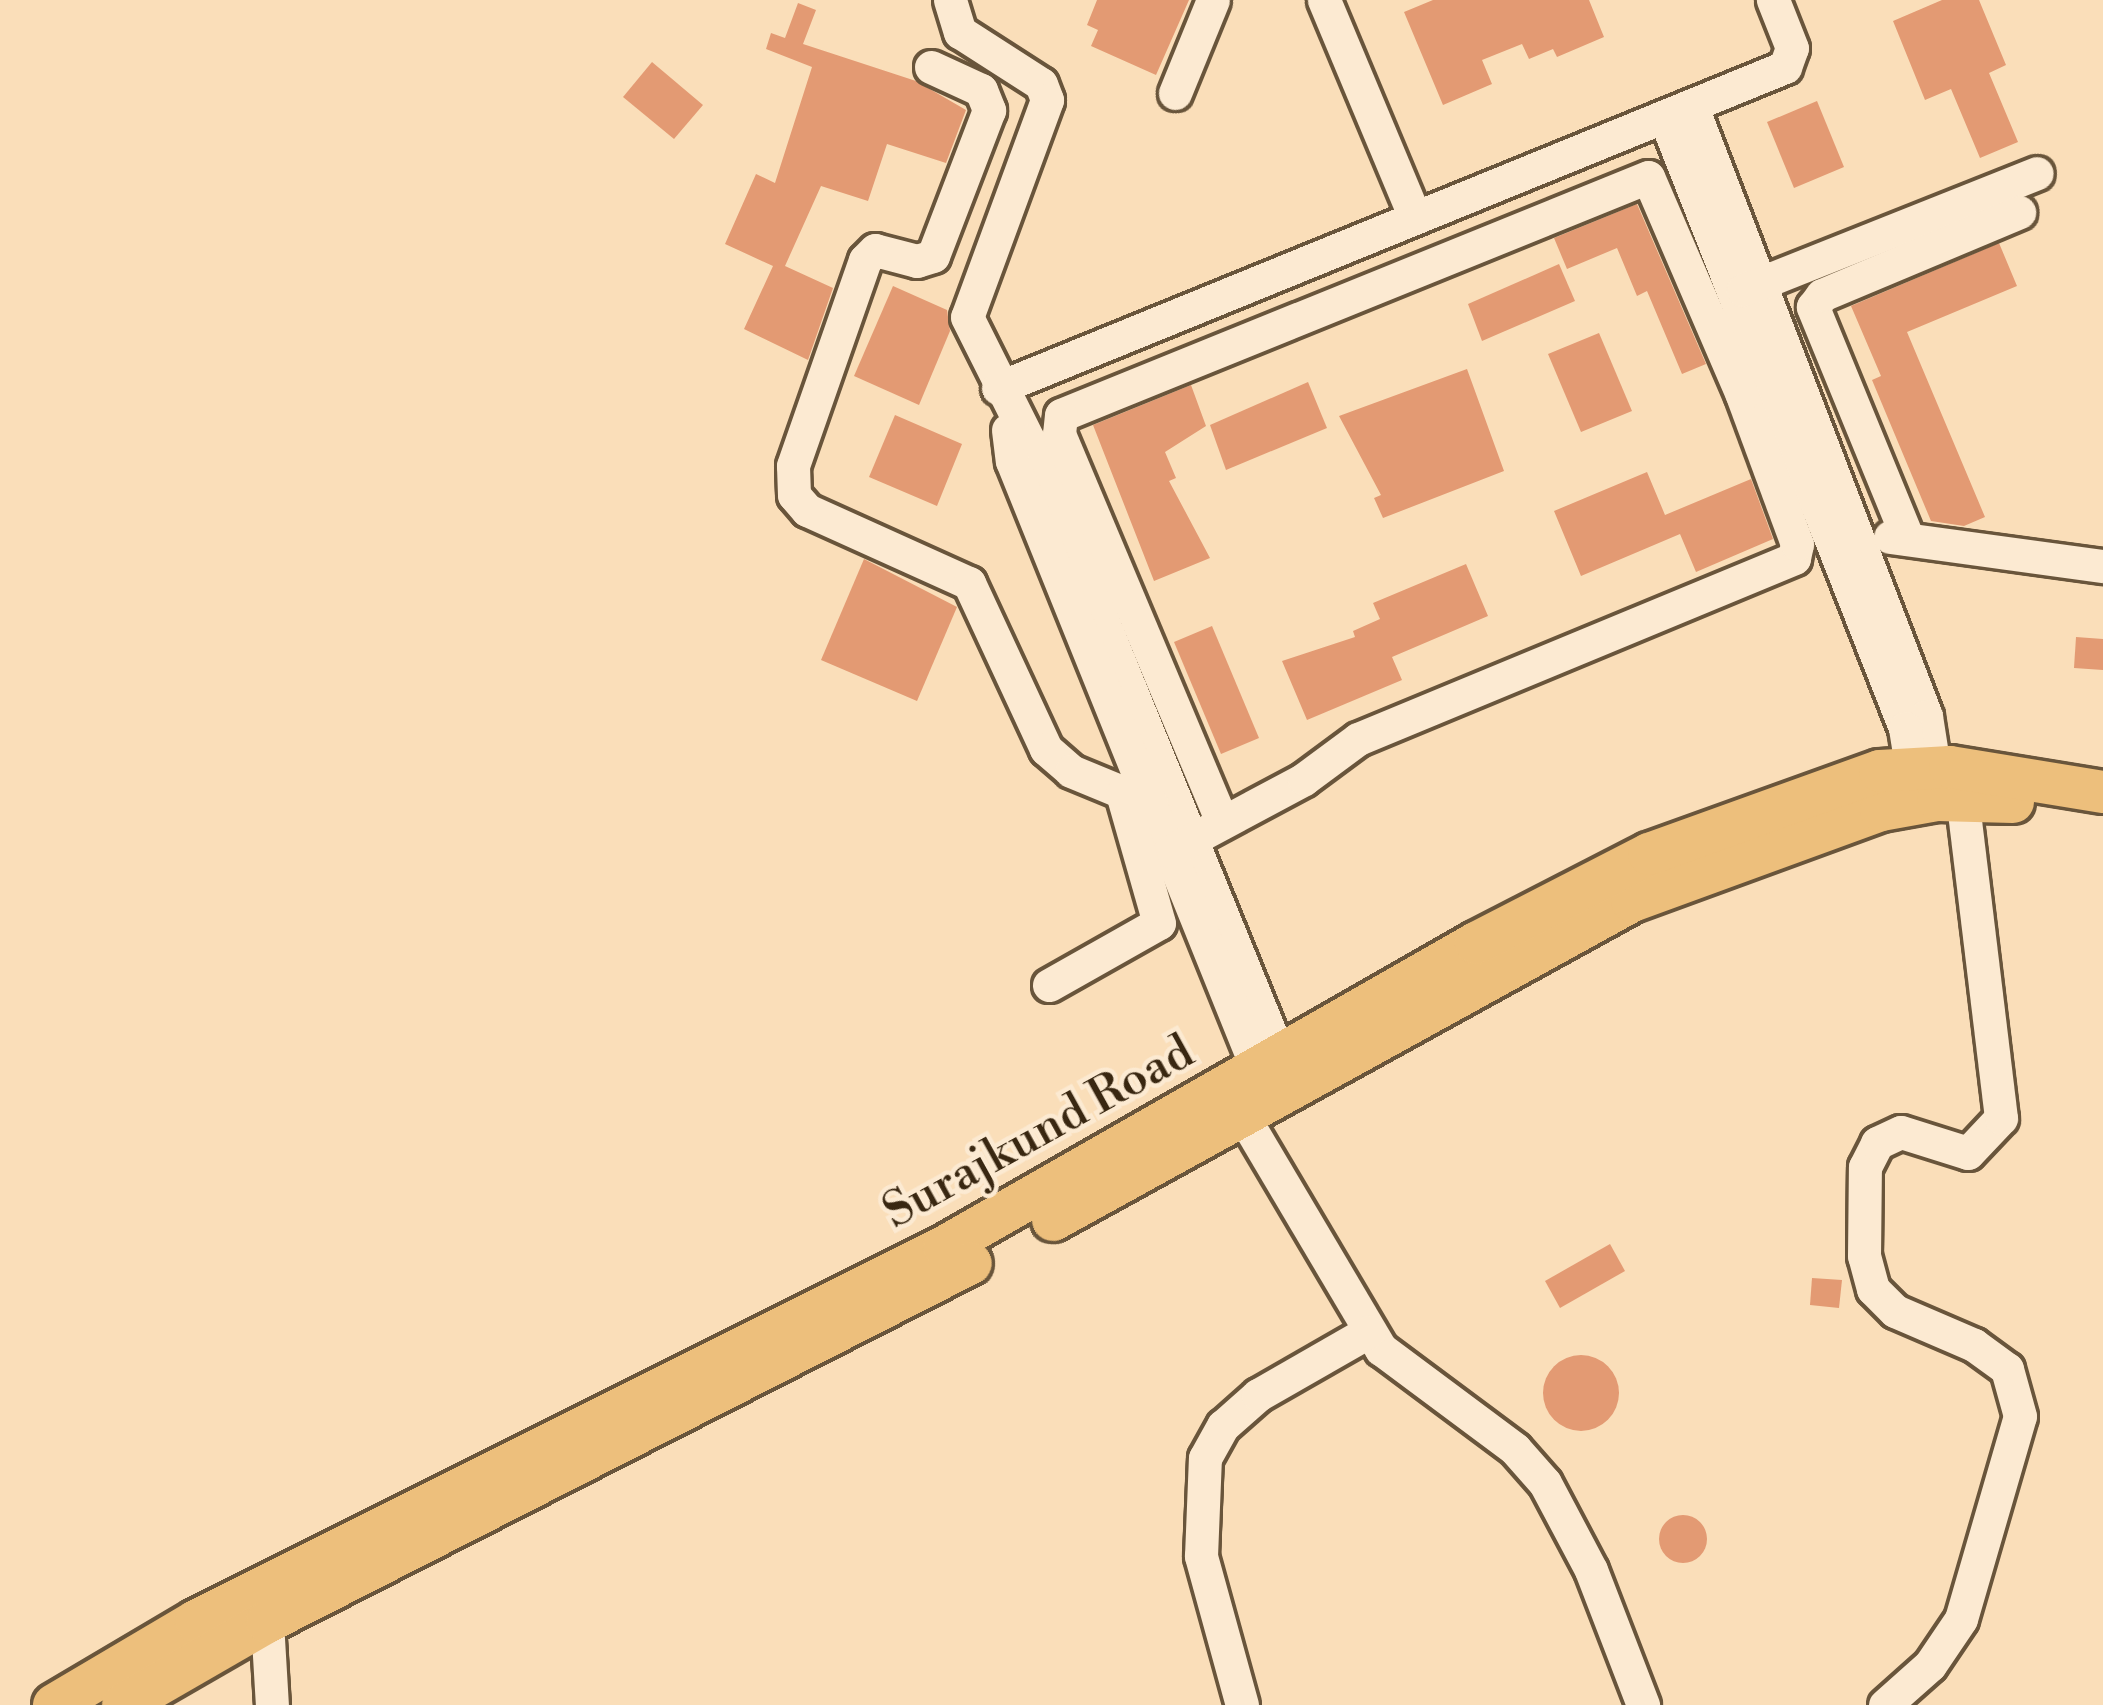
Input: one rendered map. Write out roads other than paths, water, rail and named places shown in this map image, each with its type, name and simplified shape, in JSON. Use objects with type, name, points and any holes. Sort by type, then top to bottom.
[{"type":"main road","name":"Surajkund Road","points":[[1933,787],[2103,817]]},
{"type":"main road","name":"Surajkund Road","points":[[54,1705],[196,1621],[1632,901],[1760,848],[1933,787],[2103,792]]},
{"type":"main road","name":"Surajkund Road","points":[[123,1705],[267,1622],[870,1319],[1269,1087]]},
{"type":"street","points":[[950,0],[960,32],[1046,94],[1043,118],[967,302],[1002,396],[1029,441],[1195,837]]},
{"type":"street","points":[[1175,93],[1214,0]]},
{"type":"street","points":[[1324,0],[1414,215]]},
{"type":"street","points":[[1002,396],[1414,215],[1791,63],[1773,0]]},
{"type":"street","points":[[931,67],[981,90],[989,110],[933,256],[917,261],[875,250],[865,260],[791,483],[807,510],[969,583],[1046,748],[1071,771],[1136,798],[1195,837]]},
{"type":"street","points":[[1679,112],[1749,288],[1783,343],[1905,728],[1933,787],[2001,1118],[1968,1153],[1901,1132],[1877,1143],[1865,1167],[1864,1256],[1874,1289],[1895,1311],[1974,1345],[2007,1369],[2020,1416],[1961,1619],[1930,1665],[1886,1705]]},
{"type":"street","points":[[1749,288],[2037,173]]},
{"type":"street","points":[[1643,1705],[1591,1570],[1533,1465],[1396,1364],[1367,1332],[1269,1087],[1195,837],[1059,434],[1061,415],[1645,176],[1759,391],[1842,531]]},
{"type":"street","points":[[1909,539],[1814,307],[1822,295],[2019,212]]},
{"type":"street","points":[[1195,837],[1304,779],[1358,739],[1794,558],[1797,544],[1759,391],[1749,288]]},
{"type":"street","points":[[1783,343],[1820,327]]},
{"type":"street","points":[[1002,396],[1012,460],[1136,798],[1159,923],[1048,985]]},
{"type":"street","points":[[1842,531],[2103,566]]},
{"type":"street","points":[[1242,1705],[1201,1556],[1205,1458],[1223,1426],[1258,1395],[1367,1332]]},
{"type":"street","points":[[267,1622],[272,1705]]}]
